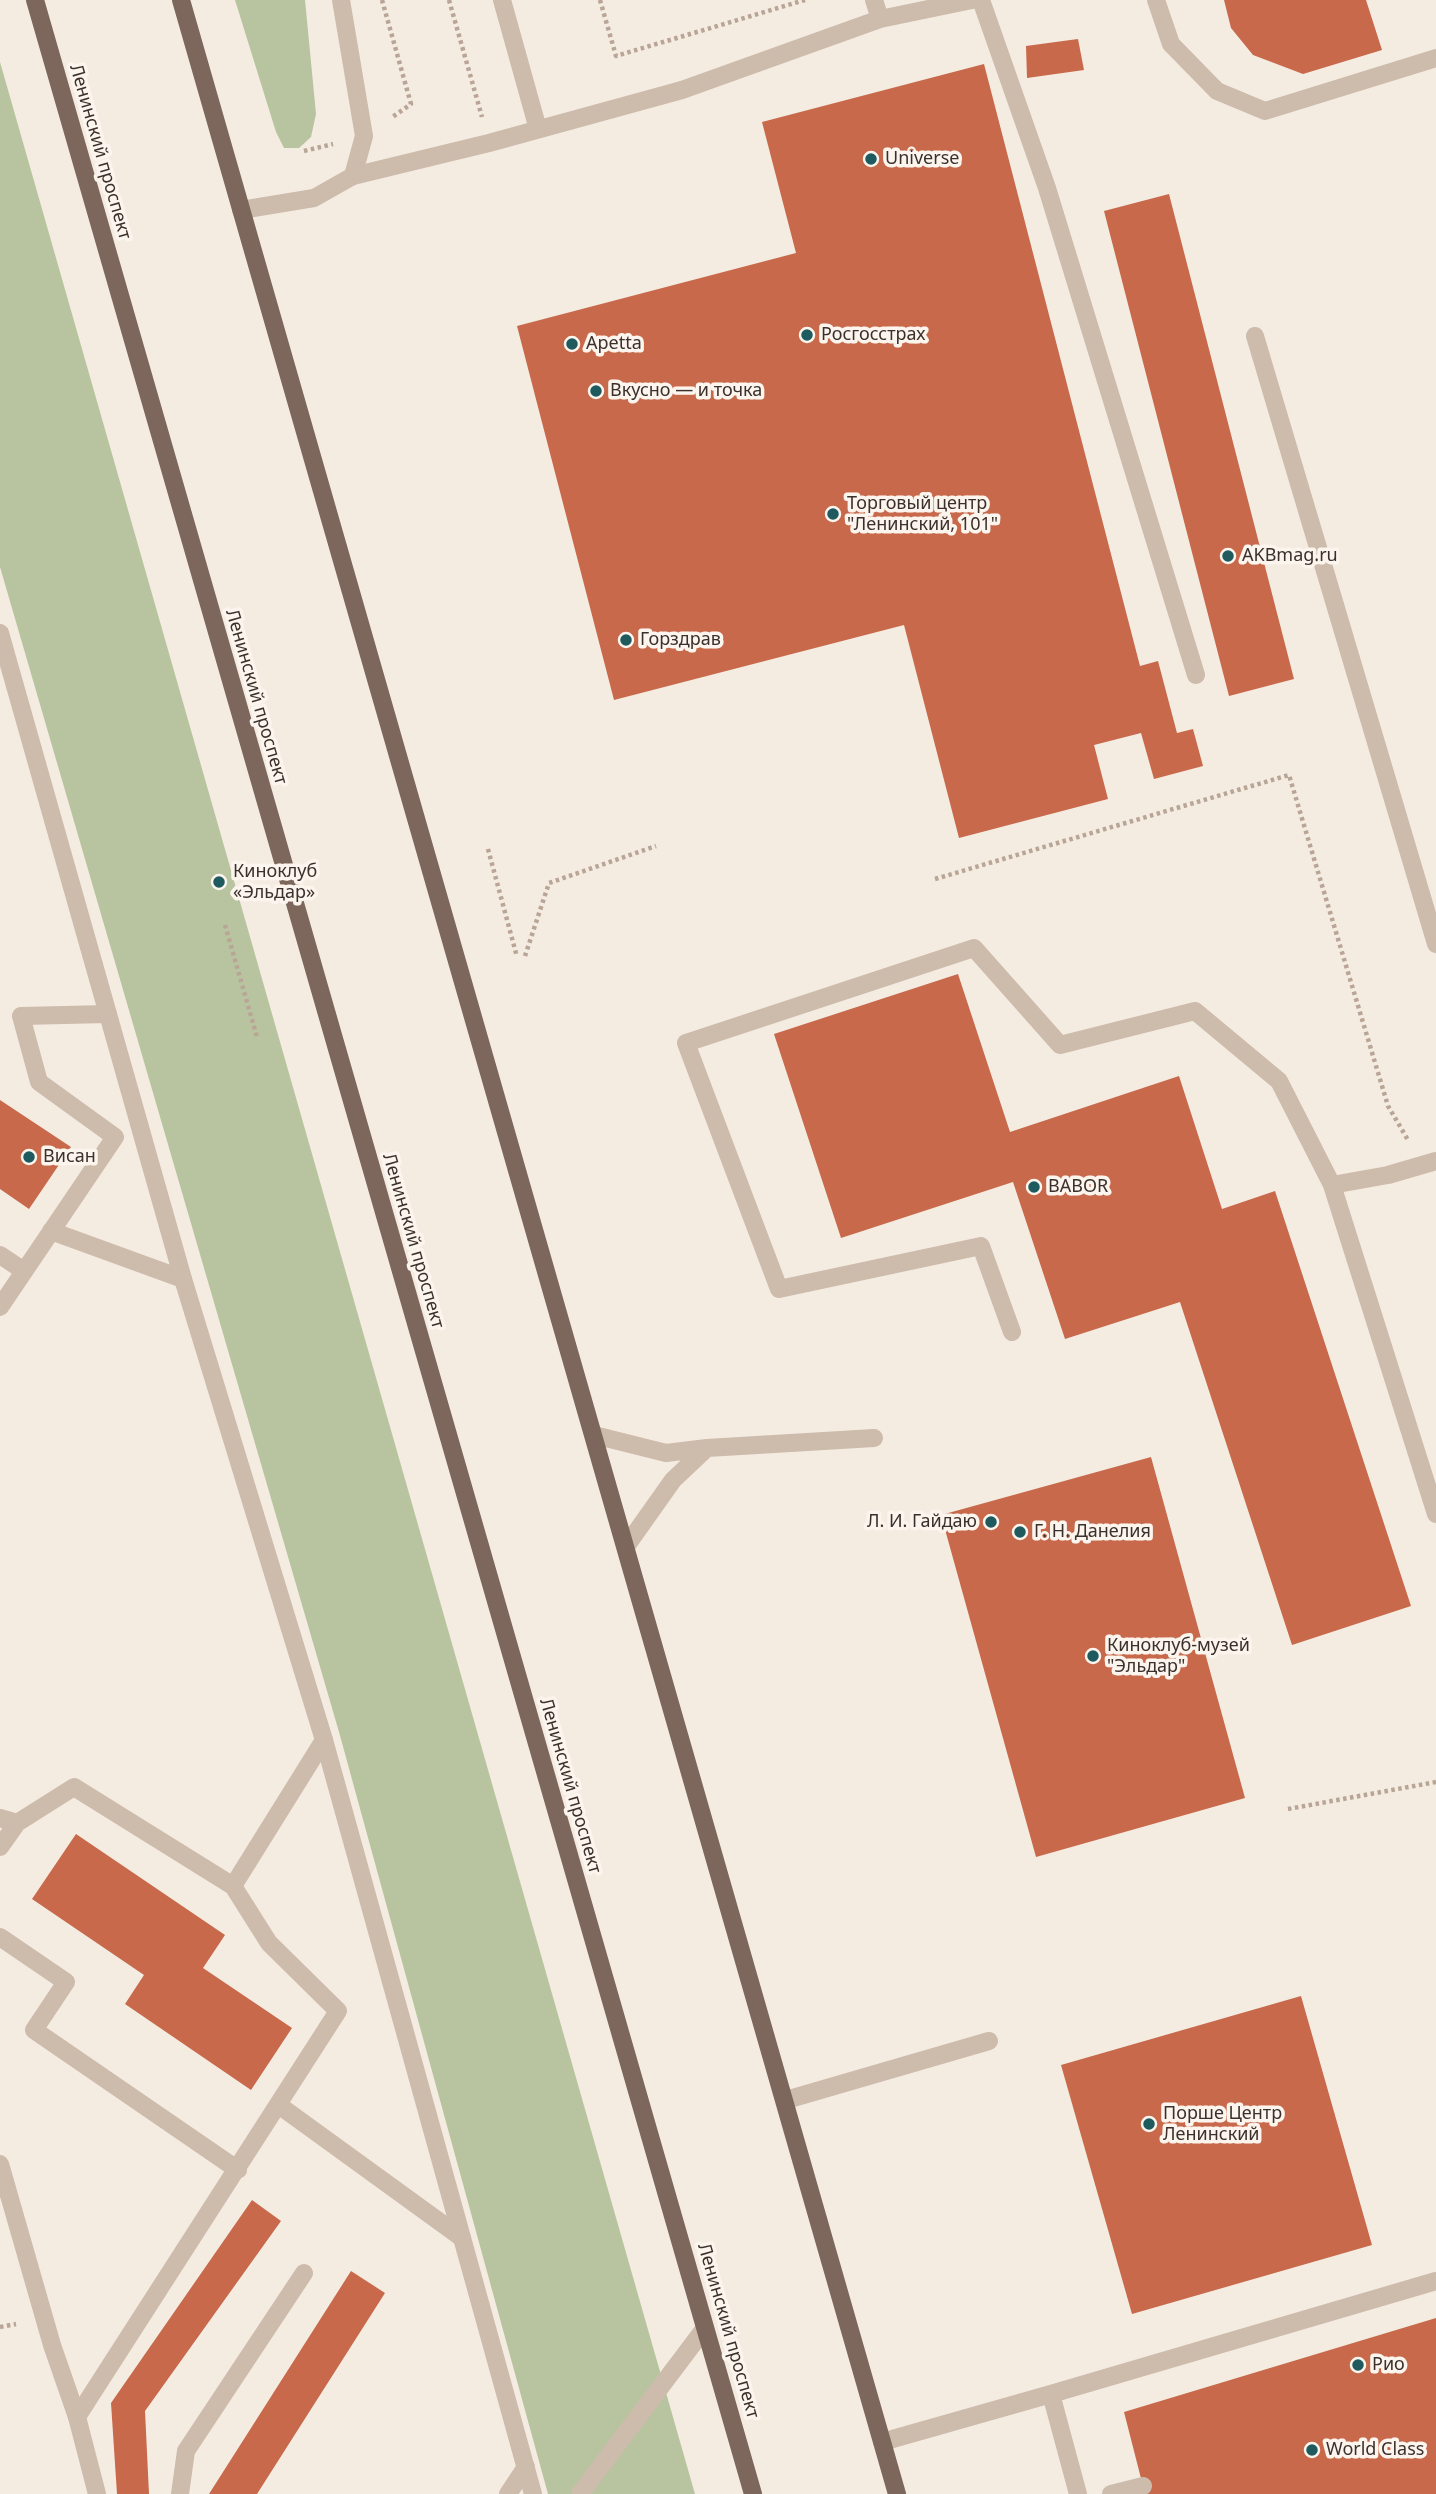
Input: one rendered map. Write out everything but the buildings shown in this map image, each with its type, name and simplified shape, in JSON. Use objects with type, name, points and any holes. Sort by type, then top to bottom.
[{"type":"main road","name":"Ленинский проспект","points":[[35,0],[753,2494]]},
{"type":"main road","points":[[181,0],[897,2494]]},
{"type":"street","points":[[341,0],[364,136],[353,176]]},
{"type":"street","points":[[502,0],[538,129]]},
{"type":"street","points":[[874,0],[880,19]]},
{"type":"street","points":[[242,210],[314,198],[353,176],[489,143],[681,90],[880,19],[972,0]]},
{"type":"street","points":[[981,0],[1047,188],[1196,675]]},
{"type":"street","points":[[1156,0],[1171,44],[1217,91],[1265,111],[1436,58]]},
{"type":"street","points":[[1255,336],[1436,944]]},
{"type":"street","points":[[0,634],[183,1279],[324,1740],[533,2494]]},
{"type":"street","points":[[1012,1332],[981,1246],[779,1289],[686,1043],[974,948],[1060,1045],[1195,1011],[1279,1081],[1332,1185],[1436,1514]]},
{"type":"street","points":[[0,1307],[115,1138],[39,1082],[21,1016],[108,1014]]},
{"type":"street","points":[[1332,1185],[1429,1163]]},
{"type":"street","points":[[51,1231],[183,1279]]},
{"type":"street","points":[[0,1255],[24,1271]]},
{"type":"street","points":[[594,1435],[666,1453],[874,1438]]},
{"type":"street","points":[[626,1545],[673,1480],[707,1448]]},
{"type":"street","points":[[233,1886],[324,1740]]},
{"type":"street","points":[[0,1847],[8,1820],[74,1787],[233,1886],[270,1943],[338,2011],[280,2106],[77,2417]]},
{"type":"street","points":[[0,1937],[66,1982],[34,2031],[238,2170]]},
{"type":"street","points":[[786,2100],[989,2041]]},
{"type":"street","points":[[280,2106],[462,2238]]},
{"type":"street","points":[[0,2164],[52,2344],[77,2417],[97,2494]]},
{"type":"street","points":[[180,2494],[186,2451],[304,2273]]},
{"type":"street","points":[[882,2442],[1436,2281]]},
{"type":"street","points":[[580,2494],[705,2329]]},
{"type":"street","points":[[1051,2394],[1078,2494]]},
{"type":"street","points":[[508,2494],[526,2467]]},
{"type":"street","points":[[1111,2494],[1143,2486]]},
{"type":"path","points":[[449,0],[489,143]]},
{"type":"path","points":[[600,0],[616,56],[805,0]]},
{"type":"path","points":[[935,878],[1289,775],[1388,1106],[1429,1163]]},
{"type":"path","points":[[525,956],[549,883],[656,846]]},
{"type":"path","points":[[488,849],[517,957]]},
{"type":"path","points":[[225,925],[257,1037]]},
{"type":"path","points":[[1288,1809],[1436,1782]]},
{"type":"green space","points":[[235,0],[305,0],[316,114],[311,137],[299,148],[284,148],[276,132]]},
{"type":"green space","points":[[0,62],[695,2494],[548,2494],[339,1732],[0,567]]},
{"type":"place","name":"Universe","points":[[871,159]]},
{"type":"place","name":"Росгосстрах","points":[[807,335]]},
{"type":"place","name":"Apetta","points":[[572,344]]},
{"type":"place","name":"Вкусно — и точка","points":[[596,391]]},
{"type":"place","name":"Торговый центр \"Ленинский, 101\"","points":[[833,514]]},
{"type":"place","name":"AKBmag.ru","points":[[1228,556]]},
{"type":"place","name":"Горздрав","points":[[626,640]]},
{"type":"place","name":"Киноклуб «Эльдар»","points":[[219,882]]},
{"type":"place","name":"Висан","points":[[29,1157]]},
{"type":"place","name":"BABOR","points":[[1034,1187]]},
{"type":"place","name":"Л. И. Гайдаю","points":[[991,1522]]},
{"type":"place","name":"Г. Н. Данелия","points":[[1020,1532]]},
{"type":"place","name":"Киноклуб-музей \"Эльдар\"","points":[[1093,1656]]},
{"type":"place","name":"Порше Центр Ленинский","points":[[1149,2124]]},
{"type":"place","name":"Рио","points":[[1358,2365]]},
{"type":"place","name":"World Class","points":[[1312,2450]]}]
